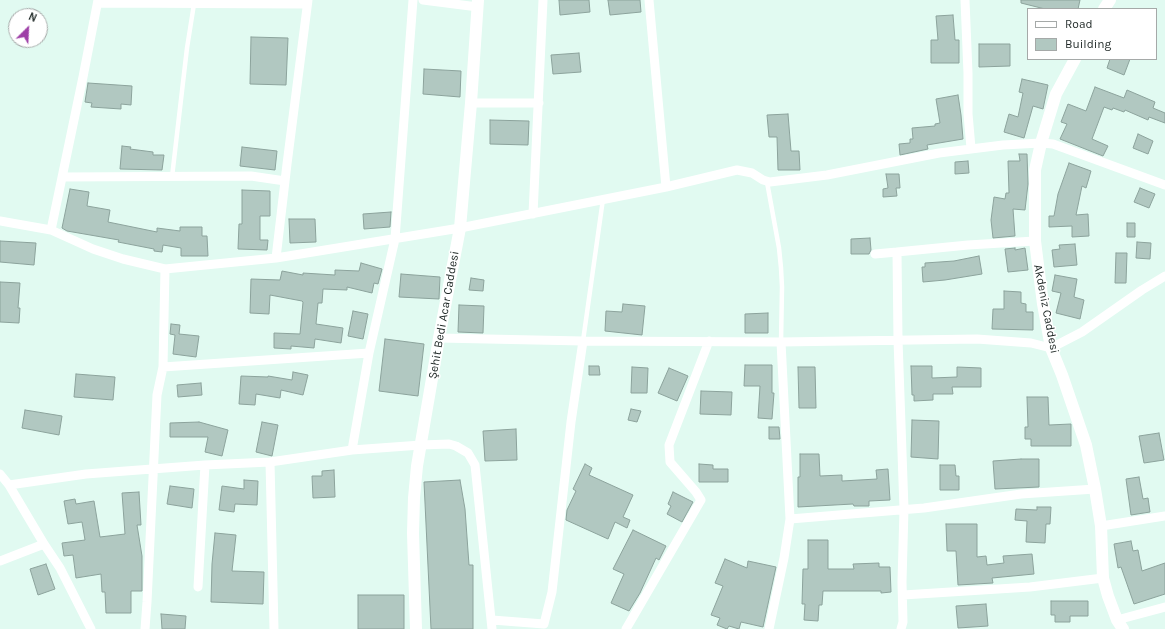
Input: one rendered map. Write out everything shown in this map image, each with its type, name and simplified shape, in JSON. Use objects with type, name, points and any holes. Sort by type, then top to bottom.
[{"type":"street","points":[[352,450],[369,353],[395,238],[413,0]]},
{"type":"street","points":[[423,0],[478,3]]},
{"type":"street","points":[[533,214],[543,0]]},
{"type":"street","points":[[649,0],[666,187]]},
{"type":"street","points":[[965,0],[968,114],[971,148]]},
{"type":"street","points":[[52,230],[98,1],[194,4],[308,2],[276,258]]},
{"type":"street","name":"Şehit Bedi Acar Caddesi","points":[[416,629],[413,533],[414,498],[421,445],[439,338],[460,228],[478,3]]},
{"type":"street","name":"Akdeniz Caddesi","points":[[1074,60],[1056,94],[1041,143],[1036,170],[1035,241],[1043,304],[1051,348],[1086,445],[1095,489],[1101,526],[1102,578],[1120,624]]},
{"type":"street","points":[[471,104],[539,103]]},
{"type":"street","points":[[0,221],[52,230],[93,249],[123,259],[165,268],[276,258],[460,228],[666,187],[737,170],[752,172],[767,182],[827,174],[971,148],[1041,143],[1053,144],[1165,185]]},
{"type":"street","points":[[63,177],[251,176],[285,181]]},
{"type":"street","points":[[875,254],[968,245],[1035,241]]},
{"type":"street","points":[[897,252],[898,340],[904,509],[902,582],[903,622],[901,629]]},
{"type":"street","points":[[145,629],[157,395],[163,368],[165,268]]},
{"type":"street","points":[[439,338],[583,341],[781,342],[977,339],[1031,343],[1051,348],[1082,332],[1142,290],[1165,276]]},
{"type":"street","points":[[9,485],[86,474],[205,465],[270,462],[352,450],[449,444],[456,446],[468,454],[475,465],[492,624],[544,624],[552,592],[570,422],[583,341]]},
{"type":"street","points":[[626,629],[701,500],[670,462],[670,445],[709,341]]},
{"type":"street","points":[[769,629],[784,558],[790,519],[781,342]]},
{"type":"street","points":[[163,368],[369,353]]},
{"type":"street","points":[[270,462],[274,629]]},
{"type":"street","points":[[198,587],[205,465]]},
{"type":"street","points":[[0,474],[9,485],[60,568],[89,629]]},
{"type":"street","points":[[790,519],[924,508],[1021,494],[1095,489]]},
{"type":"street","points":[[1101,526],[1165,516]]},
{"type":"street","points":[[0,561],[44,544]]},
{"type":"street","points":[[903,596],[1030,587],[1102,578]]},
{"type":"street","points":[[1120,624],[1165,607]]},
{"type":"lane","points":[[172,177],[187,48],[194,4]]},
{"type":"lane","points":[[767,182],[777,235],[781,268],[781,342]]},
{"type":"lane","points":[[583,341],[603,200]]},
{"type":"building","points":[[559,0],[589,0],[590,12],[560,15]]},
{"type":"building","points":[[608,0],[640,0],[641,12],[610,15]]},
{"type":"building","points":[[1021,0],[1080,0],[1078,8],[1041,8],[1021,3]]},
{"type":"building","points":[[953,15],[955,40],[959,40],[959,63],[931,63],[931,40],[938,40],[936,16]]},
{"type":"building","points":[[251,37],[288,38],[286,85],[250,84]]},
{"type":"building","points":[[979,44],[1010,44],[1010,66],[979,67]]},
{"type":"building","points":[[579,53],[581,72],[553,74],[551,55]]},
{"type":"building","points":[[1110,60],[1130,60],[1124,75],[1107,68]]},
{"type":"building","points":[[424,69],[461,71],[460,97],[423,94]]},
{"type":"building","points":[[1022,79],[1048,85],[1043,109],[1033,106],[1024,138],[1004,132],[1009,114],[1018,117],[1023,93],[1019,92]]},
{"type":"building","points":[[88,83],[132,86],[131,105],[121,104],[121,109],[91,107],[92,103],[85,102]]},
{"type":"building","points":[[1095,87],[1124,98],[1127,90],[1155,102],[1153,108],[1165,113],[1165,123],[1149,117],[1148,120],[1125,110],[1124,112],[1113,108],[1112,110],[1104,107],[1092,139],[1108,146],[1103,156],[1060,139],[1067,124],[1061,122],[1068,104],[1086,111]]},
{"type":"building","points":[[958,95],[963,139],[927,145],[928,149],[900,155],[899,144],[910,143],[910,139],[913,139],[912,128],[935,126],[935,124],[940,123],[936,99]]},
{"type":"building","points":[[788,114],[791,151],[799,151],[800,170],[778,170],[777,137],[769,137],[767,115]]},
{"type":"building","points":[[490,120],[529,121],[528,145],[490,144]]},
{"type":"building","points":[[1138,134],[1153,141],[1148,154],[1133,148]]},
{"type":"building","points":[[122,146],[131,147],[130,149],[153,152],[153,155],[164,155],[162,170],[120,169]]},
{"type":"building","points":[[242,147],[277,151],[275,170],[240,166]]},
{"type":"building","points":[[1019,154],[1027,154],[1028,184],[1025,210],[1013,209],[1015,236],[993,238],[991,220],[994,197],[1005,199],[1006,193],[1009,193],[1008,161],[1020,161]]},
{"type":"building","points":[[968,161],[969,173],[955,174],[955,162]]},
{"type":"building","points":[[1069,163],[1091,171],[1086,188],[1082,186],[1076,215],[1088,214],[1089,236],[1072,237],[1072,226],[1049,227],[1049,216],[1054,216],[1058,194]]},
{"type":"building","points":[[886,174],[899,174],[900,188],[896,188],[897,196],[883,197],[883,189],[888,188]]},
{"type":"building","points":[[1140,188],[1155,194],[1149,208],[1134,202]]},
{"type":"building","points":[[70,189],[89,192],[87,206],[110,210],[108,222],[157,232],[157,228],[180,231],[180,227],[202,227],[202,236],[207,236],[208,256],[181,256],[181,248],[163,245],[162,252],[154,251],[154,249],[118,242],[119,240],[67,231],[62,228]]},
{"type":"building","points":[[242,190],[270,191],[270,216],[260,216],[260,240],[268,240],[267,250],[238,249],[239,224],[242,224]]},
{"type":"building","points":[[391,212],[390,227],[364,229],[363,214]]},
{"type":"building","points":[[289,219],[315,219],[316,242],[290,243]]},
{"type":"building","points":[[1127,223],[1135,223],[1135,237],[1127,237]]},
{"type":"building","points":[[870,238],[871,250],[869,254],[851,254],[851,239]]},
{"type":"building","points":[[0,241],[36,243],[34,265],[0,262]]},
{"type":"building","points":[[1137,242],[1151,243],[1150,259],[1136,258]]},
{"type":"building","points":[[1075,244],[1077,265],[1054,267],[1052,250],[1060,249],[1059,245]]},
{"type":"building","points":[[1015,248],[1015,250],[1025,248],[1028,270],[1008,272],[1005,249]]},
{"type":"building","points":[[1116,253],[1127,253],[1126,283],[1115,283]]},
{"type":"building","points":[[979,256],[982,274],[923,282],[922,267],[925,267],[925,263],[954,261]]},
{"type":"building","points":[[361,263],[382,269],[378,284],[374,283],[372,293],[347,287],[347,290],[323,289],[322,303],[318,303],[316,324],[343,328],[341,343],[315,339],[314,348],[291,346],[291,349],[274,348],[274,333],[300,334],[302,301],[270,295],[269,314],[250,313],[251,279],[280,280],[282,271],[303,275],[303,273],[335,275],[335,270],[359,271]]},
{"type":"building","points":[[401,274],[440,277],[439,299],[399,297]]},
{"type":"building","points":[[1055,275],[1077,279],[1074,297],[1084,300],[1080,319],[1056,313],[1061,293],[1052,291]]},
{"type":"building","points":[[471,278],[484,280],[483,291],[469,290]]},
{"type":"building","points":[[0,282],[20,283],[18,308],[20,308],[19,323],[0,322]]},
{"type":"building","points":[[1004,291],[1021,292],[1021,303],[1026,304],[1026,312],[1033,312],[1033,330],[992,329],[993,309],[1004,309]]},
{"type":"building","points":[[623,304],[645,306],[642,335],[605,331],[606,311],[622,312]]},
{"type":"building","points":[[459,305],[484,306],[483,333],[458,332]]},
{"type":"building","points":[[353,311],[368,314],[363,339],[348,336]]},
{"type":"building","points":[[768,313],[768,333],[745,333],[745,314]]},
{"type":"building","points":[[171,324],[180,325],[179,334],[199,336],[196,357],[173,354],[175,335],[170,334]]},
{"type":"building","points":[[385,339],[424,344],[418,396],[379,391]]},
{"type":"building","points":[[745,365],[772,365],[772,393],[774,393],[772,419],[758,418],[760,386],[744,386]]},
{"type":"building","points":[[589,366],[599,366],[600,375],[589,375]]},
{"type":"building","points":[[911,366],[932,366],[932,378],[957,377],[957,367],[981,368],[981,387],[952,387],[953,394],[933,394],[933,400],[914,401],[914,395],[912,395]]},
{"type":"building","points":[[632,367],[648,368],[647,393],[631,393]]},
{"type":"building","points":[[798,367],[815,367],[816,408],[799,408]]},
{"type":"building","points":[[669,368],[688,376],[677,401],[658,393]]},
{"type":"building","points":[[293,372],[308,375],[303,395],[281,390],[280,398],[256,394],[255,405],[239,404],[241,376],[268,376],[292,380]]},
{"type":"building","points":[[76,374],[115,377],[113,400],[74,397]]},
{"type":"building","points":[[201,383],[202,395],[178,397],[177,385]]},
{"type":"building","points":[[701,391],[732,392],[731,415],[700,414]]},
{"type":"building","points":[[1027,397],[1048,397],[1049,425],[1071,424],[1071,446],[1031,446],[1031,439],[1025,439],[1025,427],[1028,427]]},
{"type":"building","points":[[631,409],[641,411],[637,422],[628,420]]},
{"type":"building","points":[[25,410],[62,416],[59,435],[22,428]]},
{"type":"building","points":[[912,420],[939,421],[938,459],[911,457]]},
{"type":"building","points":[[199,422],[228,430],[222,456],[205,452],[208,437],[170,437],[170,423]]},
{"type":"building","points":[[262,422],[278,425],[272,456],[256,452]]},
{"type":"building","points":[[769,427],[779,427],[780,439],[769,439]]},
{"type":"building","points":[[516,429],[517,460],[485,461],[483,431]]},
{"type":"building","points":[[1159,433],[1164,460],[1144,463],[1139,436]]},
{"type":"building","points":[[800,454],[819,454],[820,476],[842,475],[842,481],[877,479],[876,470],[888,469],[890,500],[869,501],[869,506],[854,506],[853,504],[798,507]]},
{"type":"building","points":[[1039,459],[1039,487],[995,489],[993,461]]},
{"type":"building","points":[[585,464],[592,468],[589,475],[633,495],[623,517],[630,520],[627,528],[615,522],[608,539],[566,520],[567,510],[576,491],[573,489]]},
{"type":"building","points":[[699,464],[713,465],[713,469],[728,469],[728,482],[699,482]]},
{"type":"building","points":[[940,465],[955,465],[956,476],[959,476],[959,490],[940,490]]},
{"type":"building","points":[[334,470],[335,497],[313,498],[312,476],[322,476],[322,471]]},
{"type":"building","points":[[1139,477],[1143,499],[1148,498],[1150,512],[1131,515],[1126,479]]},
{"type":"building","points":[[244,480],[258,481],[257,505],[235,504],[234,512],[219,510],[222,486],[244,489]]},
{"type":"building","points":[[460,480],[465,509],[469,565],[473,565],[473,629],[431,629],[424,482]]},
{"type":"building","points":[[170,486],[194,489],[192,508],[167,504]]},
{"type":"building","points":[[139,492],[141,525],[137,525],[142,556],[142,591],[131,591],[131,613],[106,613],[105,592],[102,592],[101,574],[76,578],[73,555],[64,556],[62,543],[85,540],[82,522],[68,524],[64,501],[75,499],[76,504],[94,501],[100,537],[125,534],[122,493]]},
{"type":"building","points":[[673,492],[693,502],[682,522],[667,514],[671,506],[668,504]]},
{"type":"building","points":[[1037,507],[1051,507],[1050,524],[1046,524],[1045,543],[1026,542],[1027,521],[1015,520],[1016,509],[1037,510]]},
{"type":"building","points":[[946,524],[977,524],[977,557],[986,556],[987,565],[1004,563],[1003,556],[1032,554],[1034,574],[992,578],[993,583],[958,585],[956,551],[947,551]]},
{"type":"building","points":[[633,530],[666,546],[659,560],[656,558],[640,593],[629,611],[611,603],[624,574],[613,569]]},
{"type":"building","points":[[215,533],[236,535],[232,571],[264,572],[263,604],[211,602],[212,564]]},
{"type":"building","points":[[808,540],[828,540],[828,569],[854,569],[853,564],[879,563],[879,567],[890,567],[891,592],[823,591],[822,605],[819,605],[818,621],[804,620],[805,604],[802,604],[803,569],[808,569]]},
{"type":"building","points":[[1131,541],[1133,551],[1138,550],[1142,571],[1165,563],[1165,594],[1134,604],[1121,567],[1118,568],[1114,544]]},
{"type":"building","points":[[725,559],[747,568],[748,561],[776,567],[763,627],[741,622],[739,629],[729,626],[727,629],[717,625],[720,618],[711,615],[723,586],[715,583]]},
{"type":"building","points":[[46,564],[55,589],[38,595],[30,569]]},
{"type":"building","points":[[358,595],[404,595],[404,629],[358,629]]},
{"type":"building","points":[[1051,601],[1088,601],[1088,616],[1070,616],[1070,622],[1055,622],[1055,615],[1051,615]]},
{"type":"building","points":[[986,604],[988,626],[958,628],[956,606]]},
{"type":"building","points":[[161,614],[186,616],[185,629],[162,629]]}]
